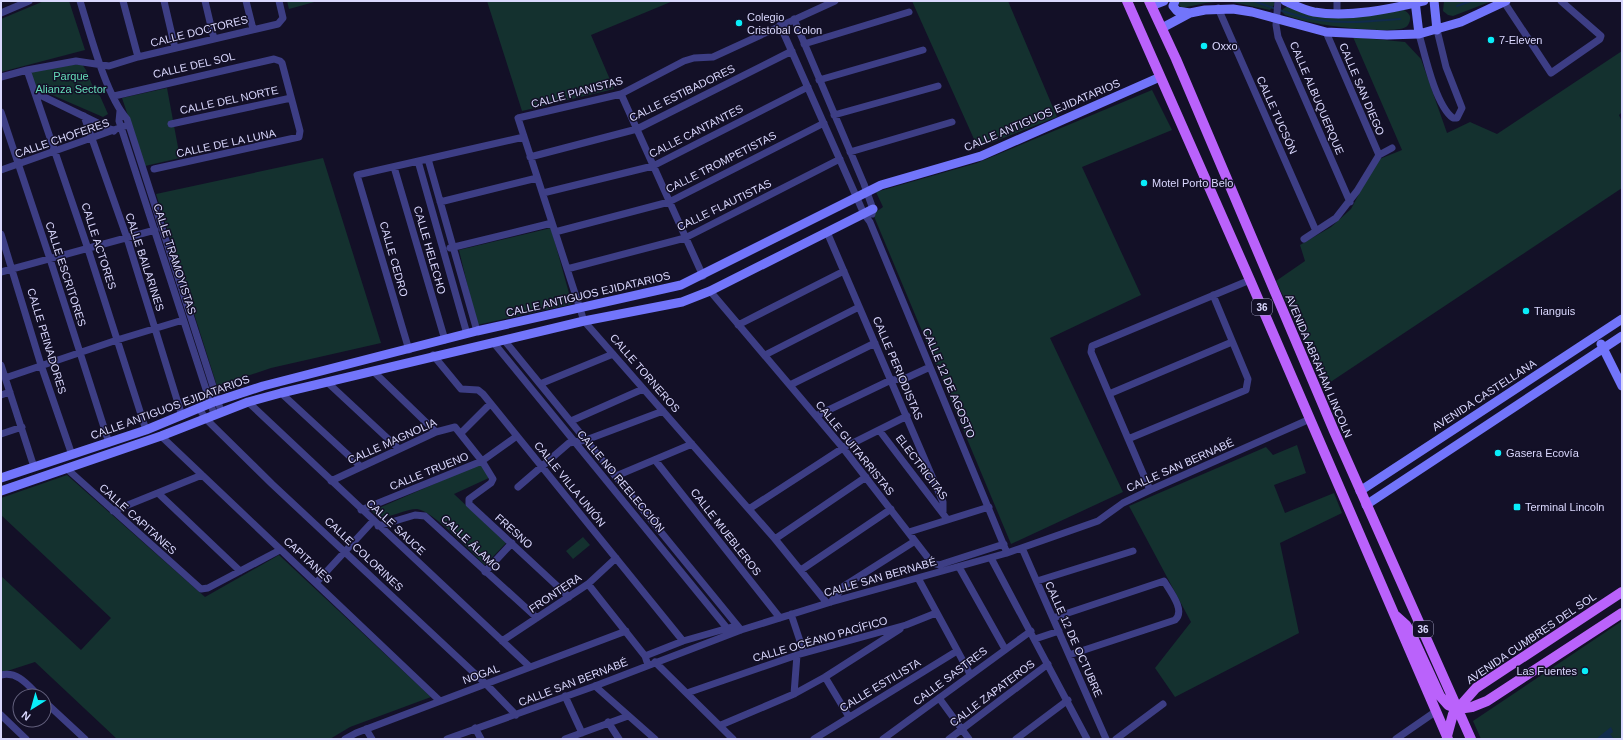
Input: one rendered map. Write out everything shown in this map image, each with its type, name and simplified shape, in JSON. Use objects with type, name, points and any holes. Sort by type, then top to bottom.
[{"type":"main road","name":"36","points":[[1126,1],[1250,280],[1448,737]]},
{"type":"main road","name":"AVENIDA ABRAHAM LINCOLN","points":[[1150,4],[1162,28],[1352,474],[1471,739]]},
{"type":"main road","points":[[1337,482],[1352,474]]},
{"type":"main road","name":"AVENIDA CUMBRES DEL SOL","points":[[1448,737],[1450,719],[1465,698],[1476,688],[1622,592]]},
{"type":"main road","points":[[1394,615],[1406,624],[1440,696],[1448,704],[1458,709],[1472,707],[1487,701],[1621,614],[1616,604],[1622,598]]},
{"type":"street","points":[[1,13],[30,1]]},
{"type":"street","name":"CALLE TRAMOYISTAS","points":[[80,1],[101,66],[120,111],[127,119],[129,125],[215,402],[214,414]]},
{"type":"street","points":[[123,1],[138,57]]},
{"type":"street","points":[[164,1],[176,48]]},
{"type":"street","points":[[205,1],[214,39]]},
{"type":"street","points":[[246,1],[253,29]]},
{"type":"street","name":"CALLE DOCTORES","points":[[101,66],[109,66],[138,57],[281,21],[283,14],[279,1]]},
{"type":"street","name":"CALLE PIANISTAS","points":[[518,118],[621,94],[684,61],[694,58],[713,57],[835,1]]},
{"type":"street","points":[[1150,4],[1164,1]]},
{"type":"street","points":[[1174,1],[1173,6],[1177,11],[1190,13]]},
{"type":"street","name":"CALLE ALBUQUERQUE","points":[[1278,1],[1276,19],[1278,37],[1350,202]]},
{"type":"street","points":[[1337,1],[1337,13]]},
{"type":"street","points":[[1290,2],[1314,12],[1337,13],[1385,10],[1418,2],[1419,34],[1430,74],[1444,110],[1453,118],[1457,118],[1462,108],[1446,67],[1437,30],[1434,1]]},
{"type":"street","points":[[1162,28],[1190,13],[1218,8],[1252,12],[1326,32],[1388,35],[1419,34],[1461,22],[1505,2],[1551,73],[1600,39],[1601,36],[1562,1]]},
{"type":"street","name":"CALLE TUCSÓN","points":[[1218,8],[1316,232]]},
{"type":"street","points":[[804,44],[908,12]]},
{"type":"street","points":[[794,19],[873,209],[870,222]]},
{"type":"street","name":"CALLE 12 DE AGOSTO","points":[[780,25],[864,214],[870,222],[1007,553]]},
{"type":"street","name":"CALLE SAN DIEGO","points":[[1326,32],[1379,154]]},
{"type":"street","points":[[819,80],[923,50]]},
{"type":"street","name":"CALLE ESTIBADORES","points":[[530,157],[637,129],[792,51]]},
{"type":"street","name":"CALLE DEL SOL","points":[[114,96],[274,59],[280,61],[291,98]]},
{"type":"street","points":[[1,77],[27,70],[76,61],[101,66]]},
{"type":"street","name":"CALLE ACTORES","points":[[27,70],[88,248],[116,340],[146,430]]},
{"type":"street","name":"CALLE ANTIGUOS EJIDATARIOS","points":[[1,478],[109,443],[146,430],[215,402],[263,386],[409,350],[477,331],[681,285],[703,276],[856,196],[881,185],[981,156],[1160,77]]},
{"type":"street","points":[[834,115],[938,86]]},
{"type":"street","name":"CALLE CANTANTES","points":[[543,194],[653,166],[808,87]]},
{"type":"street","points":[[36,93],[84,116],[118,129]]},
{"type":"street","points":[[621,94],[703,276]]},
{"type":"street","name":"CALLE DEL NORTE","points":[[171,124],[291,98]]},
{"type":"street","name":"CALLE DE LA LUNA","points":[[154,170],[295,139],[300,134],[291,98]]},
{"type":"street","name":"CALLE TRAMOYISTAS","points":[[120,111],[118,129],[155,230],[183,320],[215,402]]},
{"type":"street","name":"CALLE ESCRITORES","points":[[1,112],[109,443]]},
{"type":"street","name":"CALLE BAILARINES","points":[[84,116],[127,238],[182,416]]},
{"type":"street","name":"CALLE TORNEROS","points":[[518,118],[584,321],[829,603]]},
{"type":"street","name":"CALLE TROMPETISTAS","points":[[555,232],[669,202],[824,122]]},
{"type":"street","points":[[850,152],[952,122]]},
{"type":"street","name":"CALLE CHOFERES","points":[[1,170],[56,152],[129,125]]},
{"type":"street","points":[[394,167],[524,137]]},
{"type":"street","points":[[1304,239],[1336,218],[1350,202],[1379,154],[1392,148]]},
{"type":"street","name":"CALLE FLAUTISTAS","points":[[567,269],[685,238],[840,159]]},
{"type":"street","points":[[428,160],[477,331]]},
{"type":"street","points":[[418,161],[467,334]]},
{"type":"street","name":"CALLE CEDRO","points":[[394,167],[357,175],[409,350]]},
{"type":"street","name":"CALLE HELECHO","points":[[394,167],[445,340]]},
{"type":"street","points":[[440,202],[537,178]]},
{"type":"street","name":"CALLE ANTIGUOS EJIDATARIOS","points":[[1,491],[161,436],[248,402],[584,321],[682,302],[710,291],[873,209]]},
{"type":"street","points":[[444,250],[552,223]]},
{"type":"street","points":[[1,272],[155,230]]},
{"type":"street","name":"CALLE PERIODISTAS","points":[[827,232],[943,502],[945,516]]},
{"type":"street","name":"CALLE PEINADORES","points":[[1,234],[13,268],[41,365],[72,455]]},
{"type":"street","points":[[738,324],[844,271]]},
{"type":"street","points":[[1150,490],[1092,352],[1092,346],[1250,280]]},
{"type":"street","name":"CALLE GUITARRISTAS","points":[[710,291],[843,448],[929,560],[936,564],[1004,544]]},
{"type":"street","points":[[1128,439],[1246,390],[1248,379],[1213,295]]},
{"type":"street","points":[[764,355],[859,307]]},
{"type":"street","name":"AVENIDA CASTELLANA","points":[[1360,491],[1622,319]]},
{"type":"street","points":[[5,378],[116,340],[183,320]]},
{"type":"street","points":[[1366,505],[1603,348],[1621,340],[1613,325]]},
{"type":"street","points":[[1597,336],[1622,386]]},
{"type":"street","name":"CALLE NO REELECCIÓN","points":[[504,340],[739,628]]},
{"type":"street","name":"CALLE NO REELECCIÓN","points":[[493,342],[729,630]]},
{"type":"street","points":[[1109,394],[1232,342]]},
{"type":"street","points":[[790,385],[875,343]]},
{"type":"street","points":[[540,384],[613,354]]},
{"type":"street","name":"CALLE VILLA UNIÓN","points":[[434,356],[461,389],[481,392],[683,641]]},
{"type":"street","points":[[1,365],[34,467]]},
{"type":"street","points":[[816,416],[891,380],[904,379],[930,367]]},
{"type":"street","points":[[373,371],[436,432]]},
{"type":"street","points":[[327,382],[399,449]]},
{"type":"street","points":[[570,421],[643,389]]},
{"type":"street","points":[[1,395],[10,392]]},
{"type":"street","points":[[281,393],[360,466]]},
{"type":"street","name":"CALLE SAUCE","points":[[248,402],[361,510],[530,667]]},
{"type":"street","points":[[482,461],[461,433],[490,404]]},
{"type":"street","name":"CALLE COLORINES","points":[[199,408],[214,414],[272,484],[487,684],[516,715]]},
{"type":"street","points":[[518,487],[565,446],[574,442],[586,440],[663,411]]},
{"type":"street","points":[[748,509],[843,448],[907,416]]},
{"type":"street","name":"CALLE SAN BERNABÉ","points":[[645,656],[683,641],[780,618],[991,558],[1098,521],[1123,503],[1150,490],[1310,419]]},
{"type":"street","points":[[1,434],[22,427]]},
{"type":"street","name":"CALLE MAGNOLIA","points":[[331,481],[360,466],[436,432],[453,427],[461,433]]},
{"type":"street","name":"ELECTRICITAS","points":[[879,430],[945,516]]},
{"type":"street","name":"CAPITANES","points":[[161,436],[440,701]]},
{"type":"street","name":"CALLE TRUENO","points":[[361,510],[482,461],[517,436]]},
{"type":"street","points":[[616,476],[692,444]]},
{"type":"street","name":"CALLE MUEBLEROS","points":[[655,460],[780,618]]},
{"type":"street","name":"FRESNO","points":[[482,461],[493,479],[491,483],[471,497],[468,504],[569,597]]},
{"type":"street","name":"CALLE CAPITANES","points":[[66,468],[196,586],[204,590],[240,571]]},
{"type":"street","points":[[113,511],[202,475]]},
{"type":"street","points":[[775,540],[866,477]]},
{"type":"street","points":[[158,493],[240,571],[280,550]]},
{"type":"street","points":[[909,532],[945,516],[989,507]]},
{"type":"street","points":[[801,570],[891,509]]},
{"type":"street","name":"CALLE ÁLAMO","points":[[376,524],[415,515],[424,516],[537,618]]},
{"type":"street","points":[[316,583],[345,551],[376,524]]},
{"type":"street","points":[[829,603],[844,586],[915,541]]},
{"type":"street","points":[[485,572],[512,543]]},
{"type":"street","name":"CALLE 12 DE OCTUBRE","points":[[1022,548],[1106,739]]},
{"type":"street","points":[[1037,582],[1133,551]]},
{"type":"street","name":"FRONTERA","points":[[502,641],[588,584],[616,558]]},
{"type":"street","points":[[991,558],[1068,700],[1087,739]]},
{"type":"street","points":[[959,567],[1005,649]]},
{"type":"street","points":[[918,578],[970,674]]},
{"type":"street","points":[[1053,618],[1164,581],[1180,611],[1177,619],[1069,654]]},
{"type":"street","points":[[588,584],[645,656],[648,665]]},
{"type":"street","name":"CALLE OCÉANO PACÍFICO","points":[[687,693],[800,654],[906,625],[936,613]]},
{"type":"street","points":[[791,614],[800,654],[794,694]]},
{"type":"street","points":[[721,725],[794,694],[825,677],[906,625]]},
{"type":"street","name":"CALLE SAN BERNABÉ","points":[[447,739],[595,686],[729,630]]},
{"type":"street","name":"NOGAL","points":[[345,739],[366,729],[626,631]]},
{"type":"street","name":"CALLE SASTRES","points":[[883,739],[970,674],[1031,631]]},
{"type":"street","points":[[1035,639],[1059,631]]},
{"type":"street","name":"CALLE ESTILISTA","points":[[814,739],[957,651]]},
{"type":"street","points":[[655,662],[721,725],[733,739]]},
{"type":"street","name":"CALLE ZAPATEROS","points":[[949,739],[1048,664]]},
{"type":"street","points":[[1,675],[13,674],[31,688]]},
{"type":"street","points":[[825,677],[849,717]]},
{"type":"street","points":[[595,686],[655,739]]},
{"type":"street","points":[[565,696],[582,733]]},
{"type":"street","points":[[939,698],[969,739]]},
{"type":"street","points":[[1016,739],[1068,700]]},
{"type":"street","points":[[1116,739],[1163,704]]},
{"type":"street","points":[[52,709],[84,739]]},
{"type":"street","points":[[1396,739],[1436,712]]},
{"type":"street","points":[[1,715],[26,739]]},
{"type":"street","points":[[565,739],[573,738],[608,722],[628,716]]},
{"type":"street","points":[[608,722],[619,739]]},
{"type":"street","points":[[475,728],[481,739]]},
{"type":"street","points":[[366,729],[372,739]]},
{"type":"green space","points":[[44,1],[69,1],[85,50],[1,72],[1,19]]},
{"type":"green space","points":[[287,1],[318,1],[289,9]]},
{"type":"green space","points":[[487,1],[673,1],[591,35],[614,89],[522,111]]},
{"type":"green space","points":[[912,1],[1008,1],[1057,117],[978,148]]},
{"type":"green space","points":[[1178,1],[1227,1],[1206,3],[1182,8]]},
{"type":"green space","points":[[1227,1],[1274,1],[1275,4],[1270,10]]},
{"type":"green space","points":[[1444,1],[1492,1],[1453,16],[1448,15],[1443,11]]},
{"type":"green space","points":[[1288,6],[1316,16],[1404,10],[1409,15],[1410,20],[1406,27],[1390,30],[1338,27],[1285,15],[1282,12],[1283,9]]},
{"type":"green space","points":[[1353,37],[1405,42],[1421,59],[1447,133],[1470,122],[1497,134],[1622,51],[1622,112],[1619,115],[1622,122],[1622,188],[1326,385],[1276,281],[1305,261],[1300,245],[1331,227],[1351,209],[1377,160],[1402,150]]},
{"type":"green space","name":"Parque Alianza Sector","points":[[82,64],[95,92],[100,96],[108,114],[103,117],[36,88],[30,72],[60,66]]},
{"type":"green space","points":[[167,88],[180,158],[145,166],[122,98]]},
{"type":"green space","points":[[1152,90],[1172,130],[1082,167],[1141,295],[1050,338],[1123,492],[1011,544],[873,214],[883,207],[876,192],[977,163]]},
{"type":"green space","points":[[323,158],[381,343],[271,368],[217,386],[156,194]]},
{"type":"green space","points":[[551,228],[572,304],[477,325],[459,250]]},
{"type":"green space","points":[[1297,445],[1306,473],[1274,485],[1285,513],[1334,493],[1342,513],[1280,543],[1299,633],[1175,697],[1155,668],[1191,622],[1129,506],[1266,447],[1273,455]]},
{"type":"green space","points":[[480,464],[491,477],[454,494],[506,543],[485,565],[442,524],[424,511],[412,509],[388,516],[378,517],[372,511]]},
{"type":"green space","points":[[67,475],[205,597],[279,555],[431,697],[350,727],[330,739],[117,739],[35,662],[1,673],[1,576],[81,650],[111,618],[1,515],[1,498]]},
{"type":"green space","points":[[583,537],[590,545],[573,559],[566,551]]},
{"type":"green space","name":"Las Fuentes","points":[[1622,621],[1622,739],[1481,739],[1473,721]]},
{"type":"water","points":[[1611,727],[1613,732],[1610,734],[1614,739],[1596,739]]},
{"type":"waterway","points":[[1254,1],[1294,15],[1319,20],[1349,22],[1400,19]]},
{"type":"waterway","points":[[1457,6],[1471,1]]},
{"type":"place","name":"Colegio Cristobal Colon","points":[[739,23]]},
{"type":"place","name":"7-Eleven","points":[[1491,40]]},
{"type":"place","name":"Oxxo","points":[[1204,46]]},
{"type":"place","name":"Motel Porto Belo","points":[[1144,183]]},
{"type":"place","name":"Tianguis","points":[[1526,311]]},
{"type":"place","name":"Gasera Ecovía","points":[[1498,453]]},
{"type":"place","name":"Terminal Lincoln","points":[[1517,507]]},
{"type":"place","name":"Las Fuentes","points":[[1585,671]]}]
